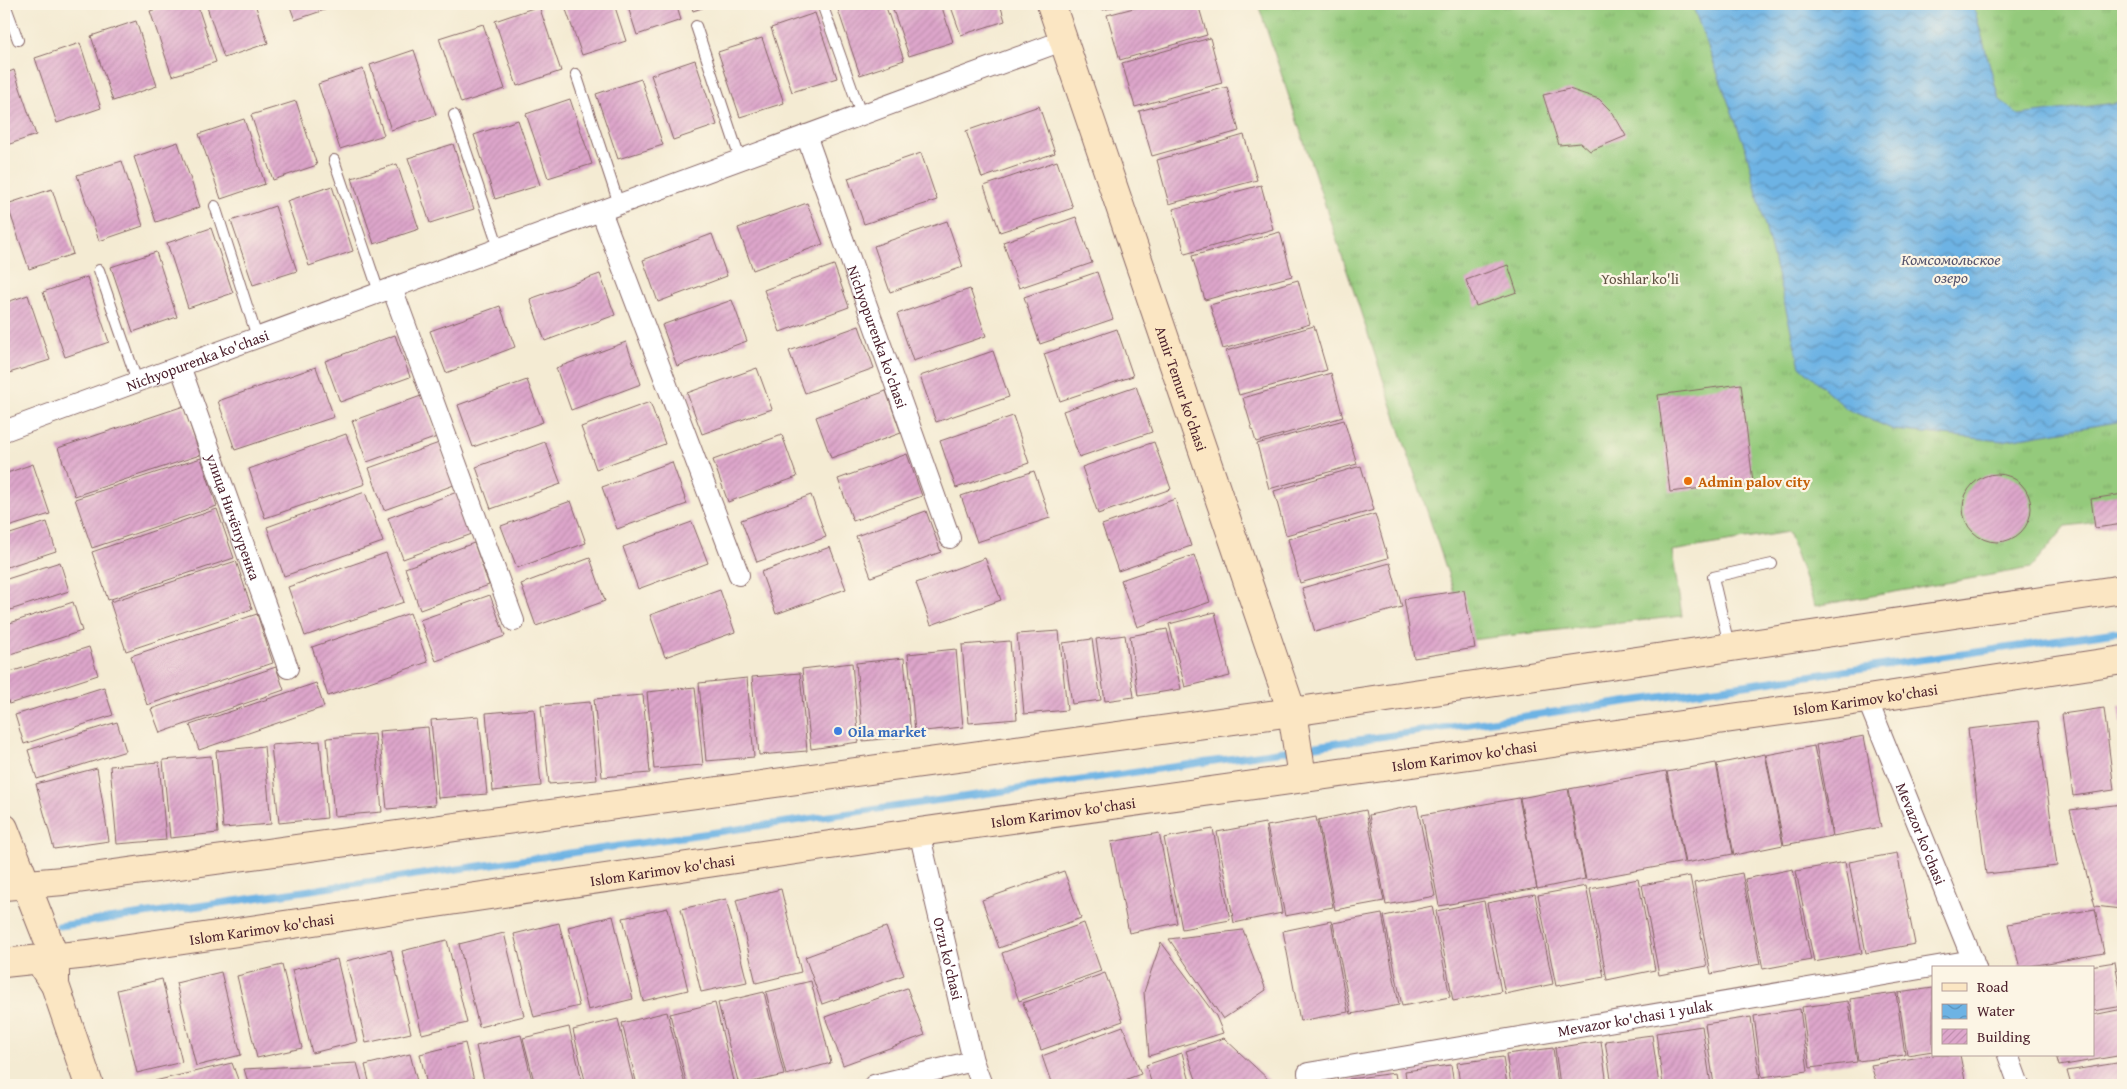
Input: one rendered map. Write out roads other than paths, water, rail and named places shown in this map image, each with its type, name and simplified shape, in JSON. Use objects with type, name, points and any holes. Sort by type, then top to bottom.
[{"type":"main road","name":"Amir Temur ko'chasi","points":[[1050,4],[1292,712],[1302,777]]},
{"type":"main road","points":[[14,885],[1292,712],[2123,589]]},
{"type":"main road","name":"Islom Karimov ko'chasi","points":[[4,963],[47,960],[1302,777],[1867,699],[2123,660]]},
{"type":"main road","points":[[4,828],[14,885],[47,960],[88,1085]]},
{"type":"street","name":"Nichyopurenka ko'chasi","points":[[4,431],[1062,41]]},
{"type":"street","name":"Nichyopurenka ko'chasi","points":[[806,135],[950,538]]},
{"type":"street","points":[[610,207],[739,575]]},
{"type":"street","points":[[386,290],[514,621]]},
{"type":"street","name":"улица Ничёпуренка","points":[[180,366],[288,668]]},
{"type":"street","name":"Mevazor ko'chasi","points":[[1867,699],[1974,964]]},
{"type":"street","name":"Orzu ko'chasi","points":[[919,832],[973,1062],[982,1085]]},
{"type":"street","name":"Mevazor ko'chasi 1 yulak","points":[[1310,1085],[1308,1073],[1932,971]]},
{"type":"street","points":[[2008,1056],[2019,1085]]},
{"type":"street","points":[[874,1085],[973,1062]]},
{"type":"lane","points":[[5,4],[18,40]]},
{"type":"lane","points":[[822,4],[861,114]]},
{"type":"lane","points":[[696,26],[740,159]]},
{"type":"lane","points":[[576,74],[610,207]]},
{"type":"lane","points":[[454,115],[499,248]]},
{"type":"lane","points":[[334,160],[386,290]]},
{"type":"lane","points":[[215,206],[257,337]]},
{"type":"lane","points":[[99,270],[137,381]]},
{"type":"lane","points":[[1729,646],[1713,577],[1772,564]]},
{"type":"water","name":"Комсомольское озеро","points":[[1692,4],[1973,4],[1999,99],[2019,115],[2123,102],[2123,421],[2002,441],[1894,430],[1847,409],[1800,366],[1746,150]]},
{"type":"waterway","points":[[1302,748],[2123,631]]},
{"type":"waterway","points":[[59,926],[1291,750]]},
{"type":"place","name":"Admin palov city","points":[[1688,481]]},
{"type":"place","name":"Oila market","points":[[838,731]]},
{"type":"park label","name":"Yoshlar ko'li","points":[[1640,278]]}]
